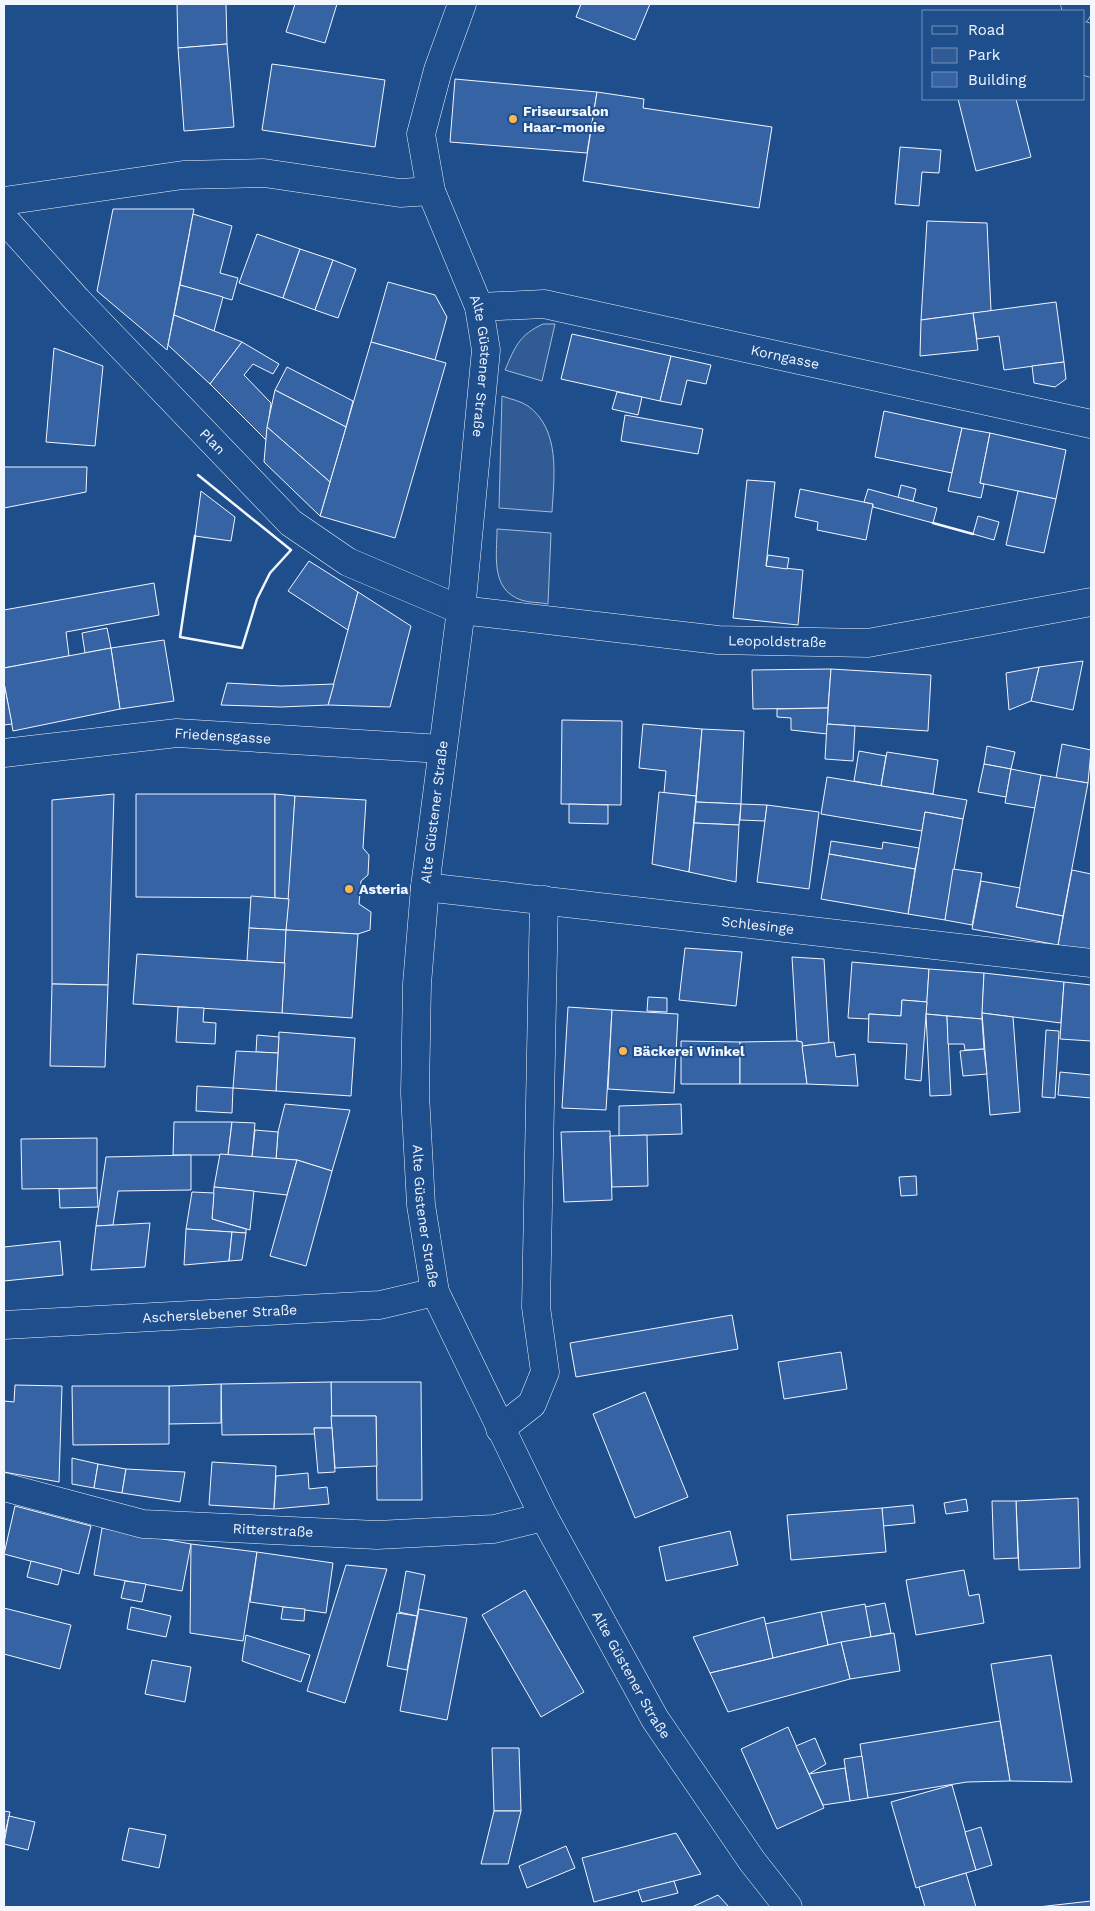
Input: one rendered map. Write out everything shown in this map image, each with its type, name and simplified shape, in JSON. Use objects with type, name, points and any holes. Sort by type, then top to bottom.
[{"type":"street","name":"Alte Güstener Straße","points":[[462,4],[438,70],[420,134],[431,191],[479,307],[486,350],[461,610],[425,887],[417,984],[415,1094],[421,1205],[435,1292],[544,1517],[655,1719],[752,1862],[788,1907]]},
{"type":"street","points":[[1085,40],[1091,63]]},
{"type":"street","points":[[4,201],[183,175],[264,173],[400,193],[431,191]]},
{"type":"street","name":"Plan","points":[[4,220],[77,300],[292,523],[348,562],[461,610]]},
{"type":"street","name":"Korngasse","points":[[479,307],[544,304],[1091,424]]},
{"type":"street","name":"Leopoldstraße","points":[[461,610],[718,640],[868,643],[1091,602]]},
{"type":"street","name":"Friedensgasse","points":[[4,753],[177,733],[442,750]]},
{"type":"street","name":"Schlesinge","points":[[425,887],[1091,963]]},
{"type":"street","points":[[500,1429],[532,1404],[545,1372],[536,1307],[544,900]]},
{"type":"street","name":"Ascherslebener Straße","points":[[4,1325],[380,1305],[435,1292]]},
{"type":"street","name":"Ritterstraße","points":[[4,1486],[143,1524],[377,1535],[494,1529],[544,1517]]},
{"type":"green space","points":[[543,324],[555,324],[542,381],[505,370],[523,337]]},
{"type":"green space","points":[[502,396],[528,406],[539,416],[546,428],[551,441],[554,469],[552,512],[499,508]]},
{"type":"green space","points":[[497,529],[551,533],[548,604],[521,600],[511,595],[504,588],[497,570]]},
{"type":"building","points":[[177,4],[226,4],[227,44],[178,48]]},
{"type":"building","points":[[295,4],[337,4],[325,43],[286,32]]},
{"type":"building","points":[[581,4],[650,4],[635,40],[576,17]]},
{"type":"building","points":[[227,44],[234,127],[184,131],[178,48]]},
{"type":"building","points":[[272,64],[385,80],[375,147],[262,130]]},
{"type":"building","points":[[455,79],[597,92],[587,153],[450,142]]},
{"type":"building","points":[[597,92],[644,99],[643,108],[772,127],[759,208],[583,181]]},
{"type":"building","points":[[958,100],[1016,100],[1031,157],[976,171]]},
{"type":"building","points":[[900,147],[941,150],[939,173],[922,172],[919,206],[895,204]]},
{"type":"building","points":[[113,209],[194,209],[167,350],[97,291]]},
{"type":"building","points":[[193,214],[232,226],[220,273],[238,278],[232,300],[180,285]]},
{"type":"building","points":[[927,221],[987,223],[991,311],[921,320]]},
{"type":"building","points":[[257,234],[300,249],[283,298],[239,283]]},
{"type":"building","points":[[300,249],[333,260],[315,310],[283,298]]},
{"type":"building","points":[[333,260],[356,269],[338,318],[315,310]]},
{"type":"building","points":[[388,282],[435,295],[447,317],[435,360],[371,342]]},
{"type":"building","points":[[180,285],[223,297],[214,331],[174,315]]},
{"type":"building","points":[[1056,302],[1064,362],[1004,370],[999,336],[977,339],[973,313]]},
{"type":"building","points":[[973,313],[978,350],[920,356],[921,320]]},
{"type":"building","points":[[174,315],[242,342],[210,384],[168,345]]},
{"type":"building","points":[[572,334],[671,356],[660,401],[561,379]]},
{"type":"building","points":[[242,342],[279,364],[273,374],[253,364],[244,375],[271,403],[266,440],[210,384]]},
{"type":"building","points":[[371,342],[446,363],[395,538],[320,516]]},
{"type":"building","points":[[54,348],[103,366],[95,446],[46,442]]},
{"type":"building","points":[[671,356],[711,365],[706,384],[687,380],[681,405],[660,401]]},
{"type":"building","points":[[1064,362],[1066,379],[1055,387],[1034,383],[1032,366]]},
{"type":"building","points":[[287,367],[353,401],[346,427],[275,390]]},
{"type":"building","points":[[275,390],[346,427],[330,482],[267,427]]},
{"type":"building","points":[[617,392],[642,397],[638,415],[612,409]]},
{"type":"building","points":[[884,411],[962,428],[952,473],[875,457]]},
{"type":"building","points":[[625,415],[703,429],[698,454],[621,441]]},
{"type":"building","points":[[267,427],[330,482],[320,516],[264,462]]},
{"type":"building","points":[[962,428],[990,433],[980,483],[984,484],[981,498],[948,491]]},
{"type":"building","points":[[990,433],[1066,450],[1056,499],[980,483]]},
{"type":"building","points":[[4,467],[87,467],[86,492],[4,508]]},
{"type":"building","points":[[747,480],[775,482],[766,566],[803,570],[798,625],[733,618]]},
{"type":"building","points":[[901,485],[916,489],[913,501],[898,498]]},
{"type":"building","points":[[800,489],[873,504],[866,540],[817,530],[818,522],[795,517]]},
{"type":"building","points":[[868,489],[937,508],[933,523],[873,507],[873,504],[864,502]]},
{"type":"building","points":[[201,491],[235,517],[231,541],[195,536]]},
{"type":"building","points":[[1018,491],[1056,499],[1044,553],[1006,545]]},
{"type":"building","points":[[978,516],[999,522],[994,540],[973,534]]},
{"type":"building","points":[[768,555],[789,558],[787,569],[766,566]]},
{"type":"building","points":[[309,561],[358,592],[348,630],[288,591]]},
{"type":"building","points":[[154,583],[159,615],[66,632],[69,656],[4,668],[4,610]]},
{"type":"building","points":[[358,592],[411,626],[390,707],[328,705]]},
{"type":"building","points":[[107,628],[111,648],[85,653],[82,633]]},
{"type":"building","points":[[164,640],[174,701],[120,709],[111,648]]},
{"type":"building","points":[[111,648],[120,709],[13,731],[4,683],[4,668]]},
{"type":"building","points":[[1083,661],[1073,710],[1031,701],[1039,667]]},
{"type":"building","points":[[1039,667],[1031,701],[1009,710],[1006,673]]},
{"type":"building","points":[[831,669],[828,708],[753,709],[752,670]]},
{"type":"building","points":[[831,669],[931,675],[928,731],[827,724]]},
{"type":"building","points":[[4,683],[12,724],[4,725]]},
{"type":"building","points":[[227,683],[281,686],[334,684],[328,705],[281,707],[221,705]]},
{"type":"building","points":[[828,708],[827,734],[791,730],[791,718],[777,717],[777,709]]},
{"type":"building","points":[[562,720],[622,721],[621,805],[561,804]]},
{"type":"building","points":[[643,724],[702,729],[696,796],[664,793],[666,771],[639,768]]},
{"type":"building","points":[[827,724],[855,726],[853,761],[825,759]]},
{"type":"building","points":[[702,729],[744,731],[741,804],[696,802]]},
{"type":"building","points":[[1062,744],[1091,750],[1088,783],[1056,778]]},
{"type":"building","points":[[987,746],[1015,752],[1011,769],[984,764]]},
{"type":"building","points":[[859,751],[886,756],[881,786],[854,781]]},
{"type":"building","points":[[887,752],[938,760],[933,794],[881,786]]},
{"type":"building","points":[[984,764],[1011,769],[1006,797],[978,792]]},
{"type":"building","points":[[1011,769],[1041,775],[1035,808],[1005,803]]},
{"type":"building","points":[[1041,775],[1088,783],[1063,916],[1016,907]]},
{"type":"building","points":[[827,777],[967,800],[963,819],[925,812],[922,831],[821,814]]},
{"type":"building","points":[[659,792],[696,796],[689,872],[652,864]]},
{"type":"building","points":[[114,794],[108,985],[52,984],[52,800]]},
{"type":"building","points":[[136,794],[275,794],[275,898],[136,897]]},
{"type":"building","points":[[275,794],[295,796],[289,899],[275,898]]},
{"type":"building","points":[[295,796],[366,800],[363,848],[369,855],[368,875],[361,881],[359,904],[371,912],[370,930],[358,934],[286,930]]},
{"type":"building","points":[[696,802],[741,804],[739,825],[694,823]]},
{"type":"building","points":[[569,804],[608,805],[608,824],[569,823]]},
{"type":"building","points":[[741,804],[767,805],[765,821],[740,820]]},
{"type":"building","points":[[767,805],[819,812],[809,889],[757,882]]},
{"type":"building","points":[[925,812],[963,819],[945,920],[908,914]]},
{"type":"building","points":[[694,823],[739,825],[736,882],[689,872]]},
{"type":"building","points":[[831,841],[882,849],[883,842],[919,848],[915,869],[829,854]]},
{"type":"building","points":[[829,854],[915,869],[908,914],[821,899]]},
{"type":"building","points":[[953,869],[982,873],[972,925],[945,920]]},
{"type":"building","points":[[1072,870],[1091,874],[1091,951],[1058,945]]},
{"type":"building","points":[[981,881],[1020,888],[1016,907],[1063,916],[1058,945],[972,929]]},
{"type":"building","points":[[251,896],[289,899],[286,930],[249,928]]},
{"type":"building","points":[[249,928],[286,930],[285,963],[247,961]]},
{"type":"building","points":[[286,930],[358,934],[352,1018],[282,1013]]},
{"type":"building","points":[[685,948],[742,952],[736,1006],[679,1000]]},
{"type":"building","points":[[137,954],[285,963],[282,1013],[133,1004]]},
{"type":"building","points":[[792,957],[824,959],[829,1043],[802,1046],[802,1042],[797,1041]]},
{"type":"building","points":[[852,962],[929,969],[927,1002],[902,1000],[901,1016],[869,1014],[869,1019],[848,1018]]},
{"type":"building","points":[[929,969],[984,973],[982,1019],[926,1014]]},
{"type":"building","points":[[984,973],[1064,982],[1061,1023],[982,1013]]},
{"type":"building","points":[[1064,982],[1091,985],[1091,1041],[1060,1039]]},
{"type":"building","points":[[52,984],[108,985],[105,1067],[50,1066]]},
{"type":"building","points":[[648,997],[667,998],[667,1012],[647,1011]]},
{"type":"building","points":[[902,1000],[927,1002],[921,1081],[905,1079],[907,1044],[868,1042],[869,1014],[901,1016]]},
{"type":"building","points":[[178,1007],[204,1008],[203,1022],[216,1023],[215,1044],[176,1042]]},
{"type":"building","points":[[568,1007],[612,1010],[606,1110],[562,1108]]},
{"type":"building","points":[[612,1010],[678,1014],[674,1093],[608,1089]]},
{"type":"building","points":[[982,1013],[1013,1017],[1020,1112],[990,1115]]},
{"type":"building","points":[[926,1014],[947,1016],[951,1095],[930,1096]]},
{"type":"building","points":[[947,1016],[982,1019],[984,1049],[965,1050],[964,1044],[948,1044]]},
{"type":"building","points":[[1046,1030],[1059,1031],[1055,1098],[1042,1097]]},
{"type":"building","points":[[279,1032],[355,1038],[351,1096],[276,1091]]},
{"type":"building","points":[[257,1035],[279,1037],[278,1053],[256,1052]]},
{"type":"building","points":[[681,1041],[740,1042],[740,1084],[681,1084]]},
{"type":"building","points":[[740,1042],[802,1042],[807,1084],[740,1084]]},
{"type":"building","points":[[834,1042],[836,1057],[855,1054],[858,1086],[807,1084],[802,1046]]},
{"type":"building","points":[[984,1049],[987,1074],[963,1076],[960,1051]]},
{"type":"building","points":[[236,1051],[278,1053],[276,1091],[233,1088]]},
{"type":"building","points":[[1060,1072],[1091,1075],[1091,1098],[1058,1095]]},
{"type":"building","points":[[197,1086],[233,1088],[232,1113],[196,1111]]},
{"type":"building","points":[[285,1104],[350,1110],[332,1171],[297,1160],[276,1159],[278,1132]]},
{"type":"building","points":[[681,1104],[682,1134],[619,1136],[619,1106]]},
{"type":"building","points":[[174,1122],[232,1122],[228,1155],[173,1155]]},
{"type":"building","points":[[232,1122],[255,1123],[252,1157],[228,1155]]},
{"type":"building","points":[[255,1130],[278,1132],[276,1159],[252,1157]]},
{"type":"building","points":[[610,1131],[612,1200],[564,1202],[561,1132]]},
{"type":"building","points":[[647,1135],[648,1186],[612,1187],[610,1136]]},
{"type":"building","points":[[97,1138],[97,1188],[22,1189],[21,1139]]},
{"type":"building","points":[[220,1154],[297,1160],[287,1195],[214,1187]]},
{"type":"building","points":[[191,1155],[191,1190],[118,1191],[113,1225],[96,1226],[106,1157]]},
{"type":"building","points":[[297,1160],[332,1171],[306,1266],[270,1256]]},
{"type":"building","points":[[916,1176],[917,1195],[901,1196],[899,1177]]},
{"type":"building","points":[[214,1187],[254,1191],[250,1230],[212,1219]]},
{"type":"building","points":[[97,1188],[98,1207],[60,1208],[59,1189]]},
{"type":"building","points":[[192,1192],[214,1193],[212,1219],[246,1229],[246,1233],[186,1229]]},
{"type":"building","points":[[150,1223],[145,1267],[91,1270],[96,1226]]},
{"type":"building","points":[[186,1229],[232,1232],[229,1261],[184,1265]]},
{"type":"building","points":[[232,1232],[246,1233],[242,1260],[229,1261]]},
{"type":"building","points":[[60,1241],[63,1275],[4,1281],[4,1247]]},
{"type":"building","points":[[732,1315],[738,1349],[576,1377],[570,1343]]},
{"type":"building","points":[[841,1352],[847,1389],[784,1399],[778,1362]]},
{"type":"building","points":[[331,1382],[421,1382],[422,1500],[377,1500],[376,1416],[331,1416]]},
{"type":"building","points":[[331,1382],[332,1428],[314,1428],[315,1434],[222,1435],[221,1384]]},
{"type":"building","points":[[221,1384],[221,1423],[169,1424],[169,1386]]},
{"type":"building","points":[[15,1385],[62,1386],[59,1482],[4,1472],[4,1401],[14,1402]]},
{"type":"building","points":[[72,1386],[169,1386],[169,1444],[73,1445]]},
{"type":"building","points":[[645,1392],[688,1497],[635,1518],[593,1414]]},
{"type":"building","points":[[331,1416],[376,1416],[377,1466],[335,1468]]},
{"type":"building","points":[[314,1428],[332,1428],[335,1472],[318,1473]]},
{"type":"building","points":[[72,1458],[98,1464],[94,1488],[72,1484]]},
{"type":"building","points":[[212,1462],[276,1466],[274,1509],[209,1505]]},
{"type":"building","points":[[98,1464],[126,1469],[122,1493],[94,1488]]},
{"type":"building","points":[[126,1469],[185,1472],[180,1502],[122,1493]]},
{"type":"building","points":[[308,1473],[309,1489],[327,1487],[329,1504],[274,1509],[276,1476]]},
{"type":"building","points":[[1078,1498],[1080,1568],[1019,1570],[1016,1501]]},
{"type":"building","points":[[966,1499],[968,1511],[946,1514],[944,1503]]},
{"type":"building","points":[[992,1501],[1016,1501],[1018,1558],[994,1559]]},
{"type":"building","points":[[913,1505],[915,1523],[883,1526],[882,1508]]},
{"type":"building","points":[[15,1506],[91,1526],[79,1574],[4,1554]]},
{"type":"building","points":[[882,1508],[886,1552],[791,1560],[787,1515]]},
{"type":"building","points":[[102,1528],[191,1544],[182,1591],[94,1575]]},
{"type":"building","points":[[730,1531],[738,1565],[666,1581],[659,1547]]},
{"type":"building","points":[[191,1544],[257,1552],[243,1641],[190,1633]]},
{"type":"building","points":[[257,1552],[333,1563],[326,1613],[250,1602]]},
{"type":"building","points":[[31,1561],[62,1569],[58,1585],[27,1577]]},
{"type":"building","points":[[346,1565],[387,1569],[345,1703],[307,1691]]},
{"type":"building","points":[[964,1570],[969,1596],[979,1594],[984,1623],[916,1635],[906,1580]]},
{"type":"building","points":[[406,1571],[425,1575],[417,1616],[399,1612]]},
{"type":"building","points":[[125,1581],[146,1584],[142,1602],[121,1598]]},
{"type":"building","points":[[525,1590],[584,1692],[541,1717],[482,1615]]},
{"type":"building","points":[[885,1603],[891,1633],[871,1637],[865,1607]]},
{"type":"building","points":[[865,1604],[871,1637],[828,1645],[821,1612]]},
{"type":"building","points":[[131,1607],[171,1616],[166,1637],[127,1629]]},
{"type":"building","points":[[283,1607],[305,1609],[304,1621],[281,1619]]},
{"type":"building","points":[[4,1608],[71,1625],[60,1669],[4,1654]]},
{"type":"building","points":[[419,1609],[467,1618],[447,1720],[400,1711]]},
{"type":"building","points":[[821,1612],[828,1645],[773,1658],[765,1624]]},
{"type":"building","points":[[397,1613],[417,1616],[407,1670],[387,1666]]},
{"type":"building","points":[[764,1617],[773,1658],[710,1673],[693,1637]]},
{"type":"building","points":[[894,1633],[900,1671],[850,1679],[841,1642]]},
{"type":"building","points":[[246,1635],[310,1655],[301,1682],[242,1661]]},
{"type":"building","points":[[841,1642],[850,1679],[728,1712],[710,1673]]},
{"type":"building","points":[[1051,1655],[1072,1782],[1010,1781],[991,1664]]},
{"type":"building","points":[[152,1660],[191,1667],[185,1702],[145,1694]]},
{"type":"building","points":[[1000,1721],[1010,1781],[967,1782],[868,1798],[860,1744]]},
{"type":"building","points":[[788,1727],[824,1808],[777,1829],[741,1749]]},
{"type":"building","points":[[815,1738],[826,1764],[809,1774],[796,1746]]},
{"type":"building","points":[[492,1748],[519,1748],[521,1811],[494,1811]]},
{"type":"building","points":[[862,1756],[868,1798],[850,1801],[844,1759]]},
{"type":"building","points":[[845,1768],[850,1801],[823,1805],[809,1774]]},
{"type":"building","points":[[952,1785],[976,1870],[916,1888],[891,1802]]},
{"type":"building","points":[[4,1811],[10,1812],[4,1837]]},
{"type":"building","points":[[494,1811],[521,1811],[508,1864],[481,1864]]},
{"type":"building","points":[[9,1816],[35,1822],[28,1850],[4,1844]]},
{"type":"building","points":[[981,1827],[992,1865],[976,1870],[965,1832]]},
{"type":"building","points":[[129,1828],[166,1835],[159,1868],[122,1860]]},
{"type":"building","points":[[676,1833],[701,1874],[594,1902],[582,1858]]},
{"type":"building","points":[[566,1846],[575,1868],[527,1888],[519,1866]]},
{"type":"building","points":[[966,1873],[976,1907],[925,1907],[919,1887]]},
{"type":"building","points":[[674,1881],[678,1893],[642,1902],[638,1890]]},
{"type":"building","points":[[718,1895],[729,1907],[692,1907]]},
{"type":"building","points":[[1091,1901],[1091,1907],[1038,1907]]},
{"type":"wall","points":[[195,536],[180,637],[242,648],[257,599],[270,573],[291,550],[198,475]]},
{"type":"wall","points":[[933,523],[973,534]]},
{"type":"place","name":"Friseursalon Haar-monie","points":[[513,119]]},
{"type":"place","name":"Asteria","points":[[349,889]]},
{"type":"place","name":"Bäckerei Winkel","points":[[623,1051]]}]
